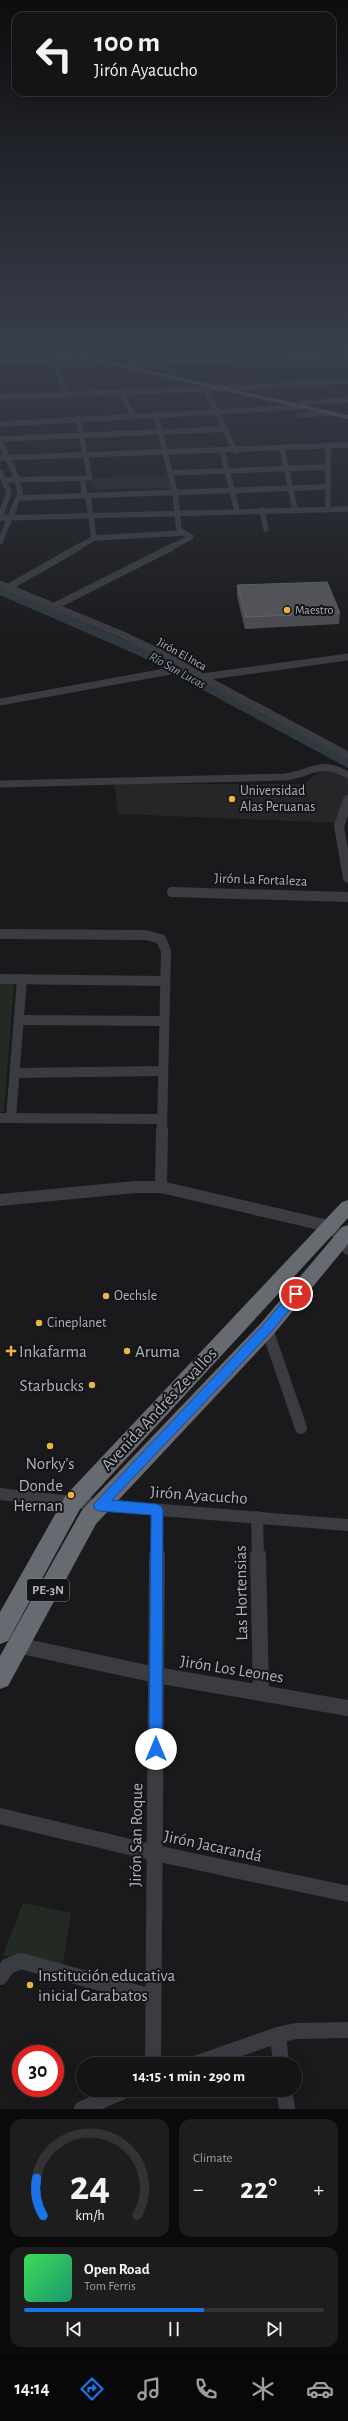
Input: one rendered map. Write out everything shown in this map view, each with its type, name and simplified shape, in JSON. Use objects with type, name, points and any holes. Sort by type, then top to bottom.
[{"type":"highway","name":"Avenida Andrés Zevallos","points":[[0,1633],[73,1502],[328,1226],[348,1207]]},
{"type":"highway","name":"Avenida Andrés Zevallos","points":[[0,1678],[89,1517],[267,1329],[346,1240]]},
{"type":"street","points":[[0,542],[19,498],[20,488],[4,450]]},
{"type":"street","points":[[86,450],[87,455],[84,492],[94,538]]},
{"type":"street","points":[[0,458],[249,450]]},
{"type":"street","points":[[282,450],[288,488],[295,509]]},
{"type":"street","points":[[328,450],[328,509]]},
{"type":"street","points":[[222,451],[236,511]]},
{"type":"street","points":[[52,607],[191,537],[179,530],[175,493],[165,453]]},
{"type":"street","points":[[170,473],[285,470],[327,467]]},
{"type":"street","points":[[0,472],[8,492],[0,518],[295,509],[348,509]]},
{"type":"street","points":[[4,480],[17,478],[86,478]]},
{"type":"street","points":[[19,498],[328,487]]},
{"type":"street","points":[[262,510],[266,529]]},
{"type":"street","points":[[4,586],[94,538],[184,533]]},
{"type":"street","name":"Jirón El Inca","points":[[4,586],[122,635],[348,755]]},
{"type":"street","points":[[202,677],[348,657]]},
{"type":"street","points":[[0,702],[185,668]]},
{"type":"street","points":[[0,784],[285,777],[299,775],[322,766],[333,767],[348,775]]},
{"type":"street","points":[[348,799],[340,818],[344,833],[348,878]]},
{"type":"street","name":"Jirón La Fortaleza","points":[[172,892],[348,897]]},
{"type":"street","points":[[0,934],[146,935],[161,939],[166,951],[161,1187]]},
{"type":"street","points":[[0,979],[165,981]]},
{"type":"street","points":[[11,1118],[22,979]]},
{"type":"street","points":[[19,1020],[164,1021]]},
{"type":"street","points":[[14,1073],[163,1071]]},
{"type":"street","points":[[0,1118],[162,1119]]},
{"type":"street","points":[[0,1200],[135,1187],[161,1187],[328,1226],[346,1240]]},
{"type":"street","points":[[267,1329],[301,1428]]},
{"type":"street","name":"Jirón Ayacucho","points":[[0,1494],[99,1505],[348,1525]]},
{"type":"street","name":"Jirón San Roque","points":[[153,2057],[152,1997],[155,1853],[157,1510]]},
{"type":"street","name":"Las Hortensias","points":[[257,1517],[261,1692]]},
{"type":"street","name":"Jirón Los Leones","points":[[17,1645],[156,1675],[348,1708]]},
{"type":"street","name":"Jirón Jacarandá","points":[[0,1816],[155,1853],[348,1894]]},
{"type":"street","points":[[0,1977],[8,1966],[21,1961],[152,1997]]},
{"type":"street","points":[[215,2057],[278,2035],[319,2029],[348,2030]]},
{"type":"street","points":[[278,2035],[280,2057]]},
{"type":"street","points":[[82,2109],[110,2097]]},
{"type":"street","points":[[285,2097],[287,2109]]},
{"type":"shaded area","points":[[168,476],[171,488],[95,490],[90,478]]},
{"type":"shaded area","name":"Universidad Alas Peruanas","points":[[329,766],[348,775],[348,815],[340,823],[118,814],[114,784],[303,784]]},
{"type":"shaded area","points":[[0,984],[14,984],[4,1112],[0,1112]]},
{"type":"shaded area","points":[[23,1903],[71,1913],[62,1969],[3,1955]]},
{"type":"building","name":"Maestro","points":[[327,582],[340,613],[246,617],[237,585]]},
{"type":"waterway","name":"Río San Lucas","points":[[0,591],[144,653],[348,764]]},
{"type":"place","name":"Maestro","points":[[287,610]]},
{"type":"place","name":"Universidad Alas Peruanas","points":[[232,799]]},
{"type":"place","name":"Oechsle","points":[[106,1296]]},
{"type":"place","name":"Cineplanet","points":[[39,1323]]},
{"type":"place","name":"Inkafarma","points":[[11,1351]]},
{"type":"place","name":"Aruma","points":[[127,1351]]},
{"type":"place","name":"Starbucks","points":[[92,1385]]},
{"type":"place","name":"Norky's","points":[[50,1446]]},
{"type":"place","name":"Donde Hernan","points":[[71,1495]]},
{"type":"place","name":"Institución educativa inicial Garabatos","points":[[30,1985]]},
{"type":"route","points":[[156,1749],[157,1510],[99,1505],[267,1329],[296,1294]]}]
